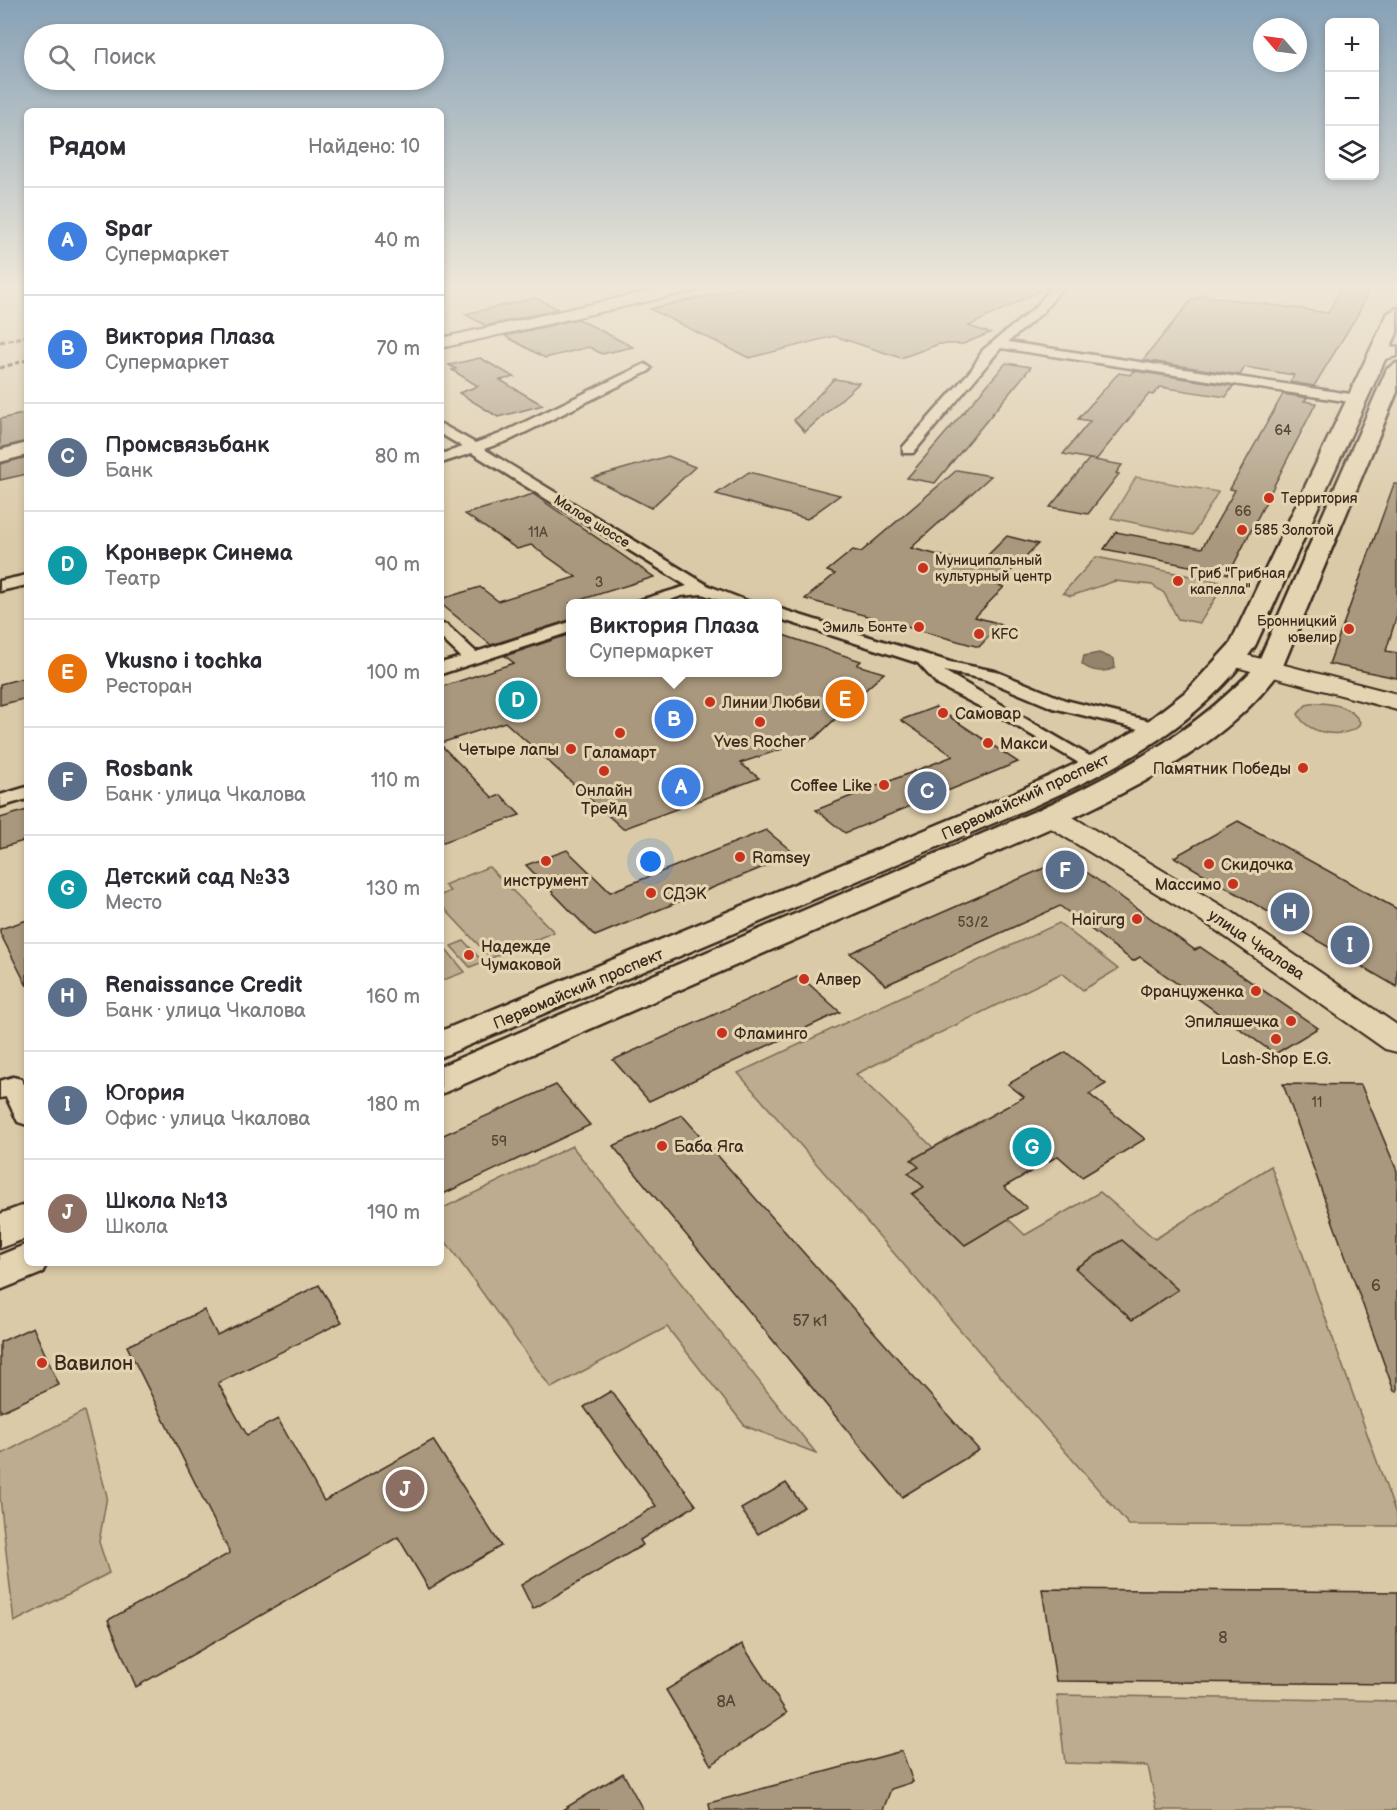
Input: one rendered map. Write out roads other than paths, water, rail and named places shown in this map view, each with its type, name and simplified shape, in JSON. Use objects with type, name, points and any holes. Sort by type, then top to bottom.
[{"type":"main road","name":"Первомайский проспект","points":[[444,1045],[1025,799],[1096,765],[1156,728],[1208,687],[1234,658],[1266,600],[1357,399],[1378,370]]},
{"type":"main road","name":"Первомайский проспект","points":[[444,1080],[1051,816],[1127,778],[1197,735],[1243,698],[1269,668],[1383,370]]},
{"type":"main road","points":[[0,1232],[24,1221]]},
{"type":"main road","points":[[0,1273],[24,1262]]},
{"type":"street","points":[[444,458],[505,437],[640,370]]},
{"type":"street","points":[[908,450],[977,370]]},
{"type":"street","points":[[1171,370],[1357,399]]},
{"type":"street","name":"Малое шоссе","points":[[444,430],[703,589],[734,599]]},
{"type":"street","points":[[0,456],[24,450]]},
{"type":"street","points":[[0,586],[24,581]]},
{"type":"street","points":[[657,599],[679,592],[703,589]]},
{"type":"street","points":[[782,615],[921,659],[989,675],[1059,704],[1091,714],[1156,728]]},
{"type":"street","points":[[444,668],[566,628]]},
{"type":"street","points":[[444,631],[473,659]]},
{"type":"street","points":[[1234,658],[1397,702]]},
{"type":"street","points":[[921,659],[944,681],[1012,716],[1096,765]]},
{"type":"street","points":[[0,801],[24,794]]},
{"type":"street","name":"улица Чкалова","points":[[1051,816],[1221,918],[1397,1041]]},
{"type":"street","points":[[0,1090],[13,1085],[24,1109]]},
{"type":"place","name":"Территория","points":[[1269,498]]},
{"type":"place","name":"585 Золотой","points":[[1242,530]]},
{"type":"place","name":"Муниципальный культурный центр","points":[[923,568]]},
{"type":"place","name":"Гриб \"Грибная капелла\"","points":[[1178,581]]},
{"type":"place","name":"Эмиль Бонте","points":[[919,627]]},
{"type":"place","name":"Бронницкий ювелир","points":[[1349,629]]},
{"type":"place","name":"KFC","points":[[979,634]]},
{"type":"place","name":"Vkusno i tochka","points":[[845,699]]},
{"type":"place","name":"Кронверк Синема","points":[[518,700]]},
{"type":"place","name":"Линии Любви","points":[[710,702]]},
{"type":"place","name":"Самовар","points":[[943,713]]},
{"type":"place","name":"Виктория Плаза","points":[[674,719]]},
{"type":"place","name":"Yves Rocher","points":[[760,722]]},
{"type":"place","name":"Галамарт","points":[[620,733]]},
{"type":"place","name":"Макси","points":[[988,743]]},
{"type":"place","name":"Четыре лапы","points":[[571,749]]},
{"type":"place","name":"Памятник Победы","points":[[1303,768]]},
{"type":"place","name":"Онлайн Трейд","points":[[604,771]]},
{"type":"place","name":"Coffee Like","points":[[884,785]]},
{"type":"place","name":"Spar","points":[[681,787]]},
{"type":"place","name":"Промсвязьбанк","points":[[927,791]]},
{"type":"place","name":"Ramsey","points":[[740,857]]},
{"type":"place","name":"инструмент","points":[[546,861]]},
{"type":"place","name":"Скидочка","points":[[1209,864]]},
{"type":"place","name":"Rosbank","points":[[1065,870]]},
{"type":"place","name":"Массимо","points":[[1233,884]]},
{"type":"place","name":"СДЭК","points":[[651,893]]},
{"type":"place","name":"Renaissance Credit","points":[[1290,912]]},
{"type":"place","name":"Hairurg","points":[[1137,919]]},
{"type":"place","name":"Югория","points":[[1350,945]]},
{"type":"place","name":"Надежде Чумаковой","points":[[469,955]]},
{"type":"place","name":"Алвер","points":[[804,979]]},
{"type":"place","name":"Француженка","points":[[1256,991]]},
{"type":"place","name":"Эпиляшечка","points":[[1291,1021]]},
{"type":"place","name":"Фламинго","points":[[722,1033]]},
{"type":"place","name":"Lash-Shop E.G.","points":[[1276,1039]]},
{"type":"place","name":"Баба Яга","points":[[662,1146]]},
{"type":"place","name":"Детский сад №33","points":[[1032,1147]]},
{"type":"place","name":"Вавилон","points":[[42,1363]]},
{"type":"place","name":"Школа №13","points":[[405,1489]]}]
